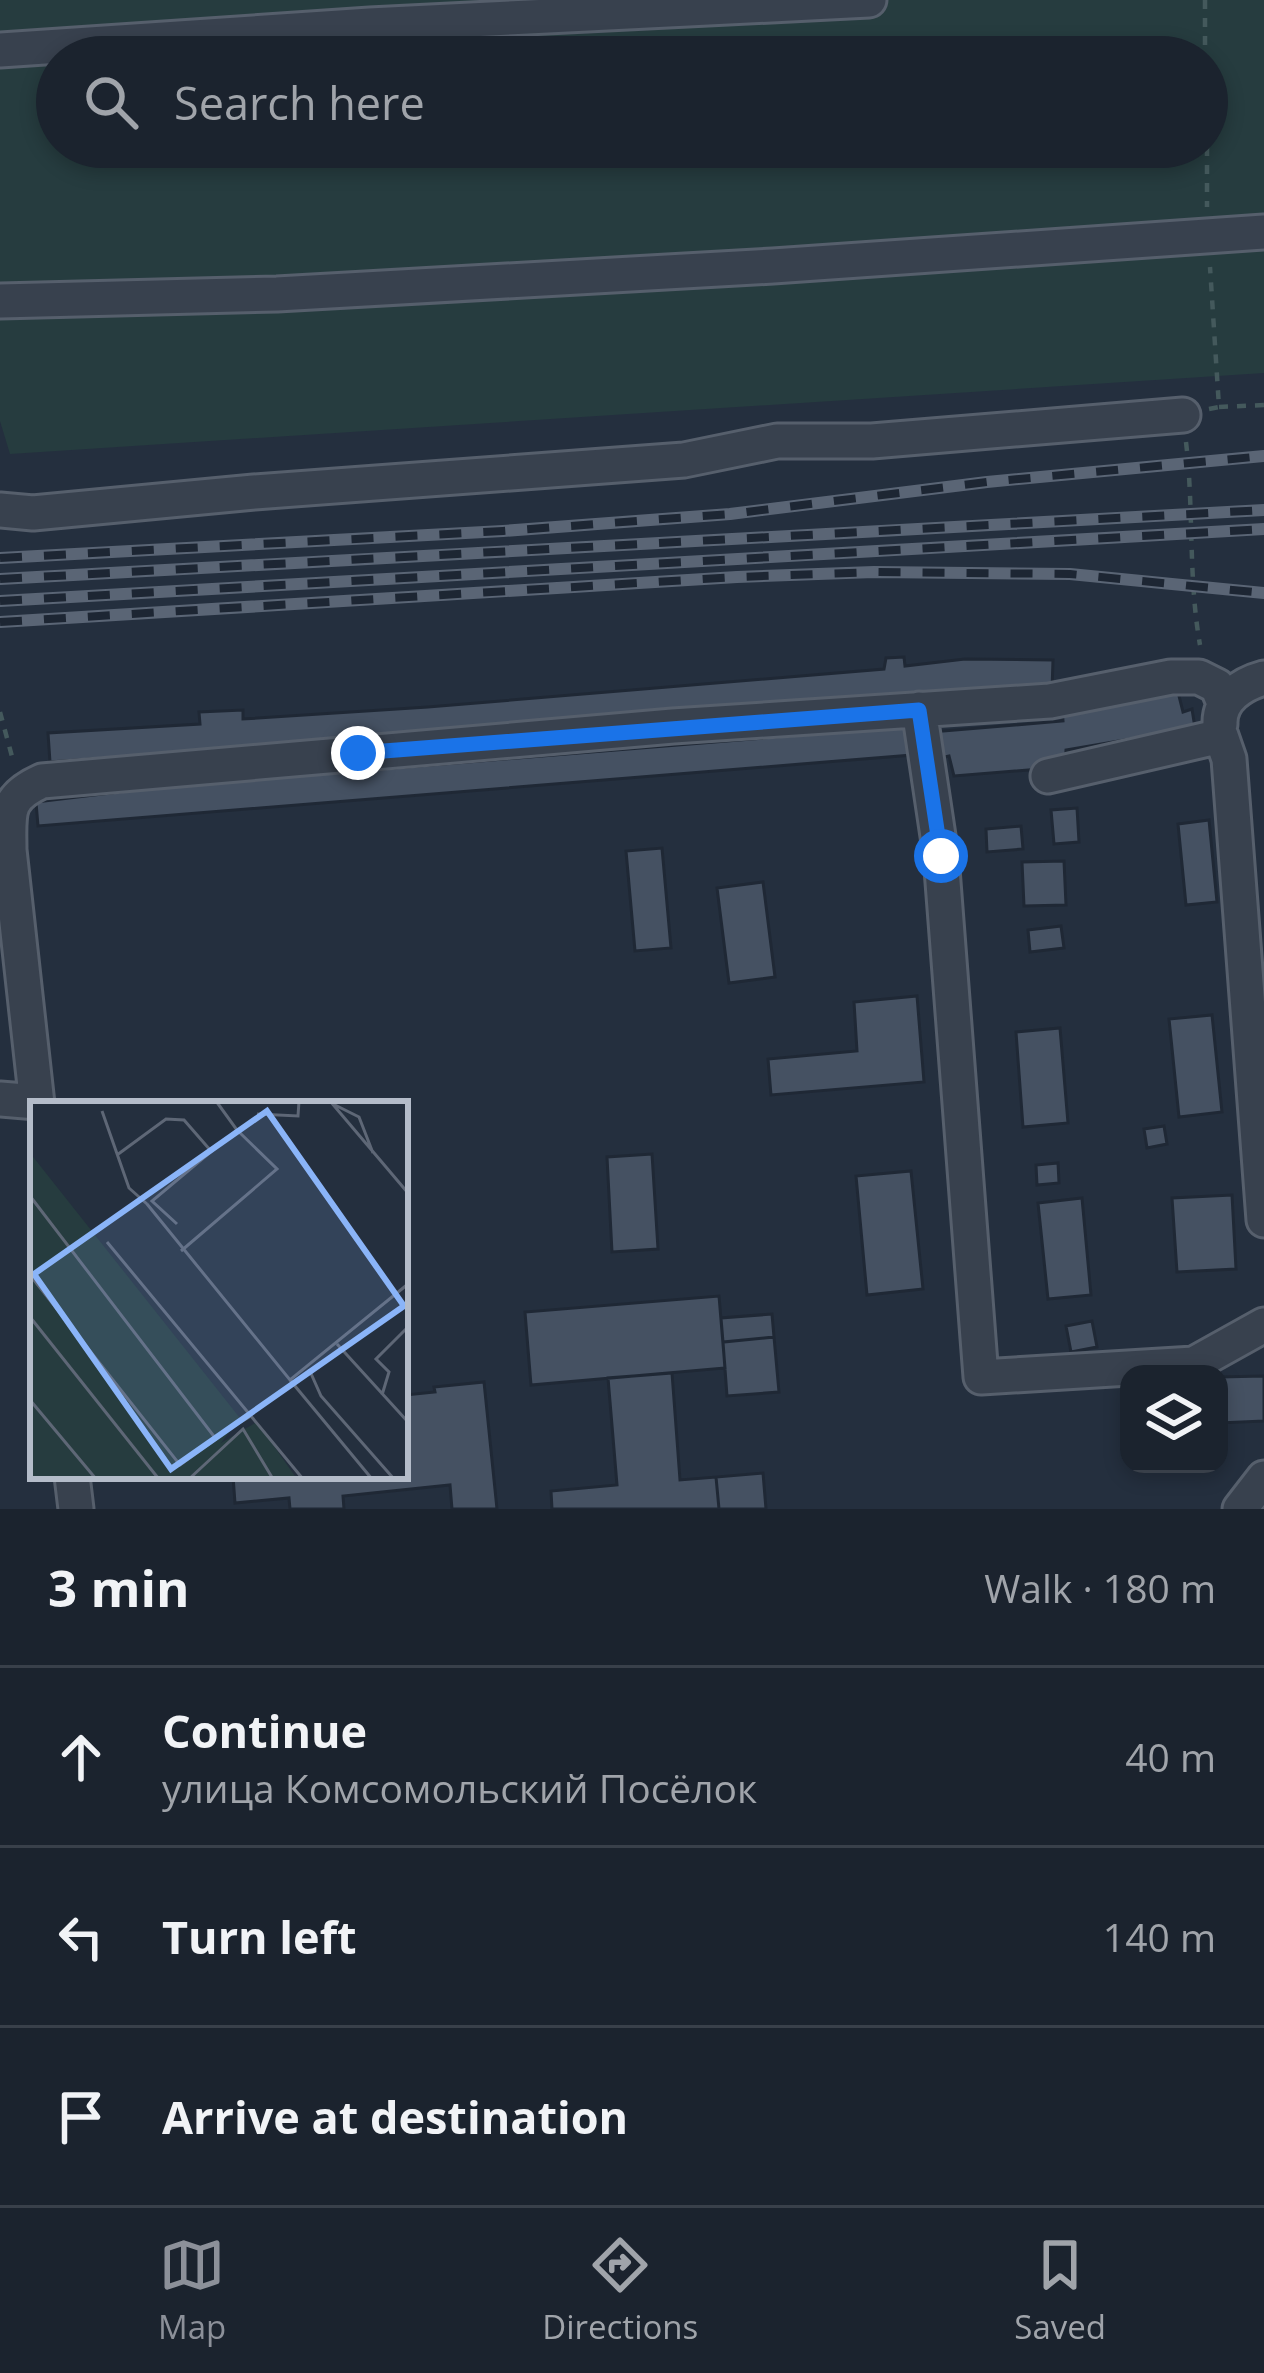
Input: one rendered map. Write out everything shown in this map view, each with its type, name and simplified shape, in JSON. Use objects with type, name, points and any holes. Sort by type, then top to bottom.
[{"type":"street","points":[[207,36],[869,0]]},
{"type":"street","points":[[0,50],[36,48]]},
{"type":"street","points":[[0,302],[325,292],[1264,232]]},
{"type":"street","points":[[0,510],[33,513],[684,460],[777,442],[872,441],[1183,415]]},
{"type":"street","points":[[37,1101],[8,905],[11,789],[65,778],[650,728],[1050,700],[1171,677],[1199,677],[1216,686],[1229,759],[1264,1220]]},
{"type":"street","points":[[1048,776],[1223,719],[1247,683],[1264,678]]},
{"type":"street","points":[[919,710],[941,856],[981,1377],[1194,1364],[1264,1325]]},
{"type":"street","points":[[0,1099],[30,1102]]},
{"type":"street","points":[[1240,1509],[1264,1478]]},
{"type":"street","points":[[72,1479],[76,1509]]},
{"type":"path","points":[[1205,0],[1205,36]]},
{"type":"path","points":[[1219,407],[1264,405]]},
{"type":"path","points":[[0,712],[11,789]]},
{"type":"green space","points":[[0,0],[1264,0],[1264,373],[10,454],[0,421]]},
{"type":"building","points":[[904,657],[905,666],[965,659],[1053,660],[1052,690],[50,762],[48,733],[200,724],[199,712],[243,710],[243,719],[428,707],[884,669],[886,658]]},
{"type":"building","points":[[1177,688],[1183,712],[1192,709],[1195,728],[1066,750],[1065,767],[954,776],[949,756],[935,759],[931,732],[1063,721],[1062,707]]},
{"type":"building","points":[[911,726],[912,755],[38,826],[36,802],[160,787]]},
{"type":"building","points":[[1077,808],[1079,842],[1054,844],[1051,810]]},
{"type":"building","points":[[1209,820],[1217,902],[1186,905],[1178,824]]},
{"type":"building","points":[[1021,826],[1023,849],[987,852],[986,829]]},
{"type":"building","points":[[662,848],[671,948],[635,951],[626,851]]},
{"type":"building","points":[[1064,861],[1066,905],[1024,906],[1022,862]]},
{"type":"building","points":[[763,882],[775,977],[729,983],[717,888]]},
{"type":"building","points":[[1061,926],[1064,948],[1030,952],[1028,930]]},
{"type":"building","points":[[917,996],[924,1082],[771,1095],[768,1059],[857,1051],[854,1002]]},
{"type":"building","points":[[1212,1015],[1222,1112],[1179,1117],[1169,1019]]},
{"type":"building","points":[[1060,1028],[1068,1123],[1023,1127],[1016,1032]]},
{"type":"building","points":[[1164,1126],[1167,1144],[1147,1148],[1144,1129]]},
{"type":"building","points":[[652,1154],[658,1249],[612,1252],[607,1157]]},
{"type":"building","points":[[1058,1163],[1059,1183],[1037,1185],[1036,1165]]},
{"type":"building","points":[[911,1171],[923,1289],[867,1295],[856,1176]]},
{"type":"building","points":[[1232,1195],[1236,1269],[1177,1272],[1172,1198]]},
{"type":"building","points":[[1082,1198],[1091,1295],[1048,1299],[1038,1203]]},
{"type":"building","points":[[719,1296],[725,1368],[531,1385],[525,1312]]},
{"type":"building","points":[[772,1314],[774,1337],[723,1342],[721,1318]]},
{"type":"building","points":[[1092,1321],[1097,1347],[1071,1352],[1066,1326]]},
{"type":"building","points":[[774,1337],[779,1392],[727,1396],[723,1342]]},
{"type":"building","points":[[672,1373],[680,1480],[716,1477],[719,1509],[552,1509],[551,1491],[617,1485],[608,1378]]},
{"type":"building","points":[[1264,1376],[1264,1421],[1228,1423],[1228,1377]]},
{"type":"building","points":[[484,1382],[497,1509],[452,1509],[450,1485],[343,1496],[344,1509],[290,1509],[289,1498],[235,1503],[233,1479],[408,1479],[408,1395],[435,1392],[434,1387]]},
{"type":"building","points":[[763,1473],[766,1509],[719,1509],[716,1477]]},
{"type":"railway","points":[[0,558],[730,514],[987,482],[1264,456]]},
{"type":"railway","points":[[0,579],[1264,510]]},
{"type":"railway","points":[[0,601],[1264,529]]},
{"type":"railway","points":[[0,622],[874,572],[1070,574],[1264,593]]},
{"type":"route","points":[[358,753],[919,710],[941,856]]}]
